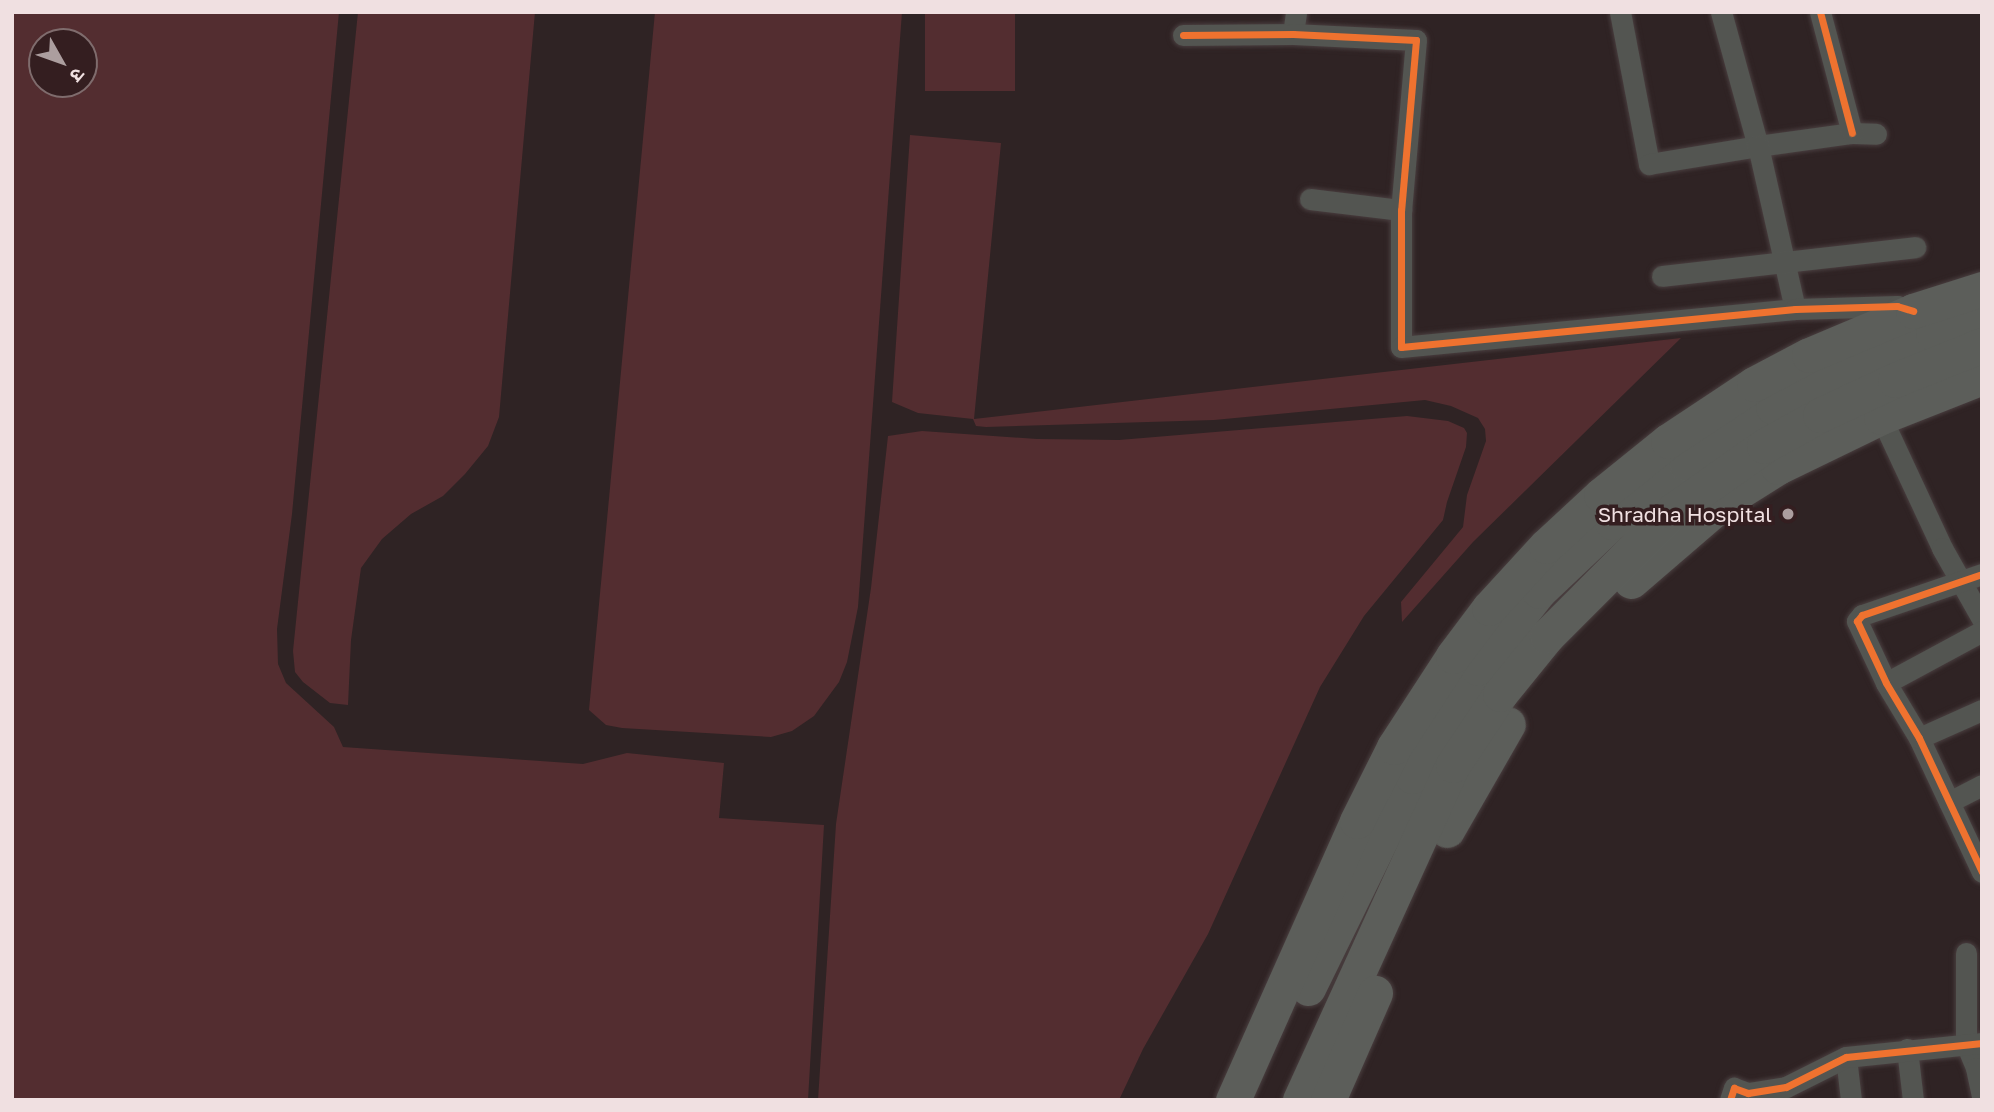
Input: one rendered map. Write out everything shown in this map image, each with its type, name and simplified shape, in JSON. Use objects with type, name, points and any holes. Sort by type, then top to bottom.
[{"type":"main road","points":[[1233,1100],[1357,821],[1394,747],[1422,700],[1489,608],[1546,546],[1601,495],[1703,415],[1809,355],[1913,311],[1982,289]]},
{"type":"main road","points":[[1258,1100],[1297,1011],[1412,776],[1478,668],[1539,591],[1612,523],[1687,464],[1773,407],[1910,343],[1982,317]]},
{"type":"main road","points":[[1300,1100],[1452,765],[1500,694],[1547,636],[1672,511],[1764,446],[1857,397],[1982,345]]},
{"type":"main road","points":[[1328,1100],[1460,803],[1533,688],[1629,583],[1724,501],[1779,467],[1881,417],[1982,377]]},
{"type":"street","points":[[1293,34],[1297,12]]},
{"type":"street","points":[[1620,12],[1650,164],[1852,133],[1876,134]]},
{"type":"street","points":[[1721,12],[1758,146],[1794,309]]},
{"type":"street","points":[[1820,12],[1852,133]]},
{"type":"street","points":[[1183,35],[1293,34],[1416,40],[1401,211],[1401,347],[1794,309],[1897,306],[1913,311]]},
{"type":"street","points":[[1310,199],[1401,211]]},
{"type":"street","points":[[1662,276],[1783,260],[1915,247]]},
{"type":"street","points":[[1881,417],[1942,548],[1982,619]]},
{"type":"street","points":[[1982,574],[1862,615],[1857,621],[1886,683],[1919,738],[1949,802],[1977,850],[1982,872]]},
{"type":"street","points":[[1886,683],[1982,631]]},
{"type":"street","points":[[1919,738],[1982,710]]},
{"type":"street","points":[[1949,802],[1982,785]]},
{"type":"street","points":[[1966,953],[1976,1068],[1982,1097]]},
{"type":"street","points":[[1730,1100],[1734,1088],[1748,1093],[1787,1093],[1846,1057],[1974,1044]]},
{"type":"street","points":[[1907,1049],[1913,1100]]},
{"type":"street","points":[[1846,1057],[1851,1100]]},
{"type":"shaded area","points":[[12,12],[339,12],[292,514],[277,629],[278,664],[286,683],[334,727],[343,747],[583,764],[627,753],[724,763],[719,818],[824,825],[808,1100],[12,1100]]},
{"type":"shaded area","points":[[358,12],[535,12],[499,417],[488,446],[465,474],[443,496],[411,514],[382,539],[361,568],[351,640],[348,705],[330,703],[303,682],[295,672],[293,651]]},
{"type":"shaded area","points":[[655,12],[902,12],[858,607],[847,662],[839,682],[814,716],[792,731],[771,737],[622,728],[606,725],[589,710]]},
{"type":"shaded area","points":[[925,12],[1015,12],[1015,91],[925,91]]},
{"type":"shaded area","points":[[910,135],[1001,143],[974,419],[1681,338],[1473,542],[1402,622],[1401,602],[1463,527],[1467,495],[1486,441],[1485,429],[1478,418],[1451,406],[1425,400],[1214,420],[986,427],[976,426],[973,419],[918,413],[892,402]]},
{"type":"shaded area","points":[[1407,416],[1448,421],[1464,428],[1467,433],[1466,447],[1443,520],[1364,616],[1320,687],[1208,934],[1143,1049],[1119,1100],[818,1100],[836,824],[871,588],[888,436],[922,431],[1037,439],[1119,440]]},
{"type":"cycle path","points":[[1820,12],[1852,133]]},
{"type":"cycle path","points":[[1183,35],[1293,34],[1416,40],[1401,210],[1401,347],[1795,309],[1897,306],[1913,311]]},
{"type":"cycle path","points":[[1982,574],[1862,615],[1857,621],[1886,683],[1919,738],[1982,872]]},
{"type":"cycle path","points":[[1730,1100],[1734,1088],[1748,1093],[1786,1087],[1846,1057],[1982,1043]]},
{"type":"place","name":"Shradha Hospital","points":[[1788,514]]}]
